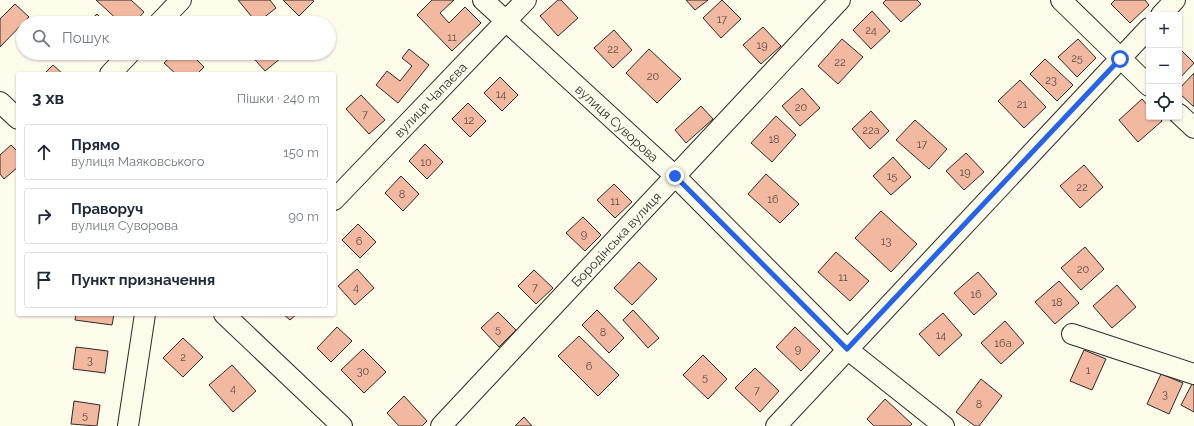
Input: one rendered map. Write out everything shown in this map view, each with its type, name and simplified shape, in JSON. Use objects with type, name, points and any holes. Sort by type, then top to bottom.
[{"type":"street","points":[[166,16],[181,0]]},
{"type":"street","name":"вулиця Суворова","points":[[483,0],[675,176],[847,349],[944,426]]},
{"type":"street","name":"вулиця Чапаєва","points":[[336,198],[526,0]]},
{"type":"street","name":"Бородінська вулиця","points":[[441,426],[840,0]]},
{"type":"street","points":[[1062,0],[1147,84]]},
{"type":"street","points":[[1164,12],[1175,0]]},
{"type":"street","points":[[776,426],[1146,31]]},
{"type":"street","points":[[112,72],[123,60]]},
{"type":"street","points":[[0,102],[16,117]]},
{"type":"street","points":[[1182,117],[1194,128]]},
{"type":"street","points":[[128,426],[145,316]]},
{"type":"street","points":[[226,316],[342,426]]},
{"type":"street","points":[[1072,334],[1194,374]]},
{"type":"building","points":[[96,0],[131,0],[144,12],[140,16],[113,16]]},
{"type":"building","points":[[238,0],[270,0],[276,8],[266,16],[251,16]]},
{"type":"building","points":[[283,0],[312,0],[314,1],[299,16]]},
{"type":"building","points":[[432,0],[454,0],[440,13],[449,23],[465,7],[481,23],[452,51],[417,15]]},
{"type":"building","points":[[558,0],[561,0],[578,18],[558,36],[540,16]]},
{"type":"building","points":[[686,0],[708,0],[695,10]]},
{"type":"building","points":[[722,0],[741,19],[721,38],[703,18]]},
{"type":"building","points":[[886,0],[917,0],[921,4],[901,22],[883,3]]},
{"type":"building","points":[[1115,0],[1145,0],[1149,5],[1130,23],[1111,4]]},
{"type":"building","points":[[15,4],[28,16],[16,16],[16,30],[0,47],[0,19]]},
{"type":"building","points":[[872,11],[890,31],[871,49],[853,30]]},
{"type":"building","points":[[763,27],[781,46],[761,64],[743,45]]},
{"type":"building","points":[[614,30],[632,50],[613,68],[594,48]]},
{"type":"building","points":[[842,39],[863,57],[838,84],[818,66]]},
{"type":"building","points":[[1078,39],[1096,58],[1077,77],[1058,57]]},
{"type":"building","points":[[409,49],[429,65],[398,103],[376,85],[387,71],[400,81],[412,66],[402,58]]},
{"type":"building","points":[[649,49],[681,79],[657,103],[626,73]]},
{"type":"building","points":[[1182,51],[1194,63],[1182,76]]},
{"type":"building","points":[[1045,59],[1073,85],[1057,101],[1030,74]]},
{"type":"building","points":[[167,60],[197,60],[204,67],[199,72],[174,72],[164,63]]},
{"type":"building","points":[[255,60],[279,60],[265,71]]},
{"type":"building","points":[[53,65],[61,72],[46,72]]},
{"type":"building","points":[[1194,73],[1194,107],[1182,96],[1182,86]]},
{"type":"building","points":[[500,77],[518,95],[502,111],[484,93]]},
{"type":"building","points":[[1020,80],[1046,107],[1024,128],[998,101]]},
{"type":"building","points":[[802,88],[820,108],[800,126],[782,106]]},
{"type":"building","points":[[361,95],[385,120],[369,134],[346,109]]},
{"type":"building","points":[[1142,99],[1146,104],[1146,120],[1162,121],[1138,142],[1119,120]]},
{"type":"building","points":[[468,103],[486,121],[470,137],[452,119]]},
{"type":"building","points":[[701,106],[713,119],[686,143],[675,130]]},
{"type":"building","points":[[871,111],[889,131],[870,149],[852,129]]},
{"type":"building","points":[[776,116],[796,135],[772,162],[751,143]]},
{"type":"building","points":[[915,120],[947,149],[929,169],[896,140]]},
{"type":"building","points":[[425,144],[443,162],[427,179],[409,161]]},
{"type":"building","points":[[11,145],[16,150],[16,169],[4,179],[0,174],[0,155]]},
{"type":"building","points":[[966,153],[984,172],[964,190],[946,171]]},
{"type":"building","points":[[893,157],[911,177],[891,195],[873,176]]},
{"type":"building","points":[[1084,165],[1103,187],[1080,208],[1060,186]]},
{"type":"building","points":[[766,174],[799,204],[780,223],[748,194]]},
{"type":"building","points":[[401,176],[419,194],[403,211],[385,193]]},
{"type":"building","points":[[614,184],[632,202],[615,218],[597,200]]},
{"type":"building","points":[[881,211],[917,244],[891,272],[855,238]]},
{"type":"building","points":[[583,217],[601,235],[585,251],[566,233]]},
{"type":"building","points":[[358,224],[376,242],[360,258],[342,240]]},
{"type":"building","points":[[1085,247],[1104,269],[1081,290],[1061,268]]},
{"type":"building","points":[[836,252],[869,281],[850,301],[818,272]]},
{"type":"building","points":[[639,262],[657,279],[632,305],[614,288]]},
{"type":"building","points":[[357,269],[374,288],[355,305],[338,286]]},
{"type":"building","points":[[534,270],[553,288],[536,304],[518,286]]},
{"type":"building","points":[[978,272],[997,294],[974,315],[954,293]]},
{"type":"building","points":[[1059,281],[1079,303],[1055,324],[1035,302]]},
{"type":"building","points":[[1117,285],[1136,307],[1112,328],[1093,306]]},
{"type":"building","points":[[597,310],[624,338],[609,353],[582,325]]},
{"type":"building","points":[[633,310],[659,338],[648,348],[623,320]]},
{"type":"building","points":[[498,312],[516,330],[499,347],[481,328]]},
{"type":"building","points":[[943,313],[962,335],[939,356],[919,334]]},
{"type":"building","points":[[76,316],[114,316],[112,325],[75,320]]},
{"type":"building","points":[[285,316],[295,316],[290,320]]},
{"type":"building","points":[[1005,321],[1024,343],[1001,364],[981,343]]},
{"type":"building","points":[[337,327],[352,341],[331,362],[317,348]]},
{"type":"building","points":[[795,327],[820,351],[801,371],[776,347]]},
{"type":"building","points":[[579,336],[619,375],[598,396],[558,356]]},
{"type":"building","points":[[183,338],[203,357],[183,377],[163,358]]},
{"type":"building","points":[[76,347],[108,351],[105,373],[73,369]]},
{"type":"building","points":[[363,349],[386,372],[364,393],[341,370]]},
{"type":"building","points":[[1084,350],[1106,359],[1092,390],[1070,381]]},
{"type":"building","points":[[703,355],[727,379],[708,399],[683,375]]},
{"type":"building","points":[[232,365],[256,391],[233,412],[209,385]]},
{"type":"building","points":[[755,368],[779,391],[760,412],[735,388]]},
{"type":"building","points":[[1161,374],[1183,383],[1169,414],[1147,404]]},
{"type":"building","points":[[981,379],[1002,396],[979,426],[975,426],[956,412]]},
{"type":"building","points":[[1192,384],[1194,385],[1194,412],[1181,405]]},
{"type":"building","points":[[404,396],[427,421],[422,426],[399,426],[387,413]]},
{"type":"building","points":[[885,399],[912,424],[910,426],[874,426],[867,419]]},
{"type":"building","points":[[74,401],[100,405],[97,426],[71,424]]},
{"type":"building","points":[[524,417],[532,426],[515,426]]},
{"type":"route","points":[[675,176],[847,349],[1120,59]]}]
